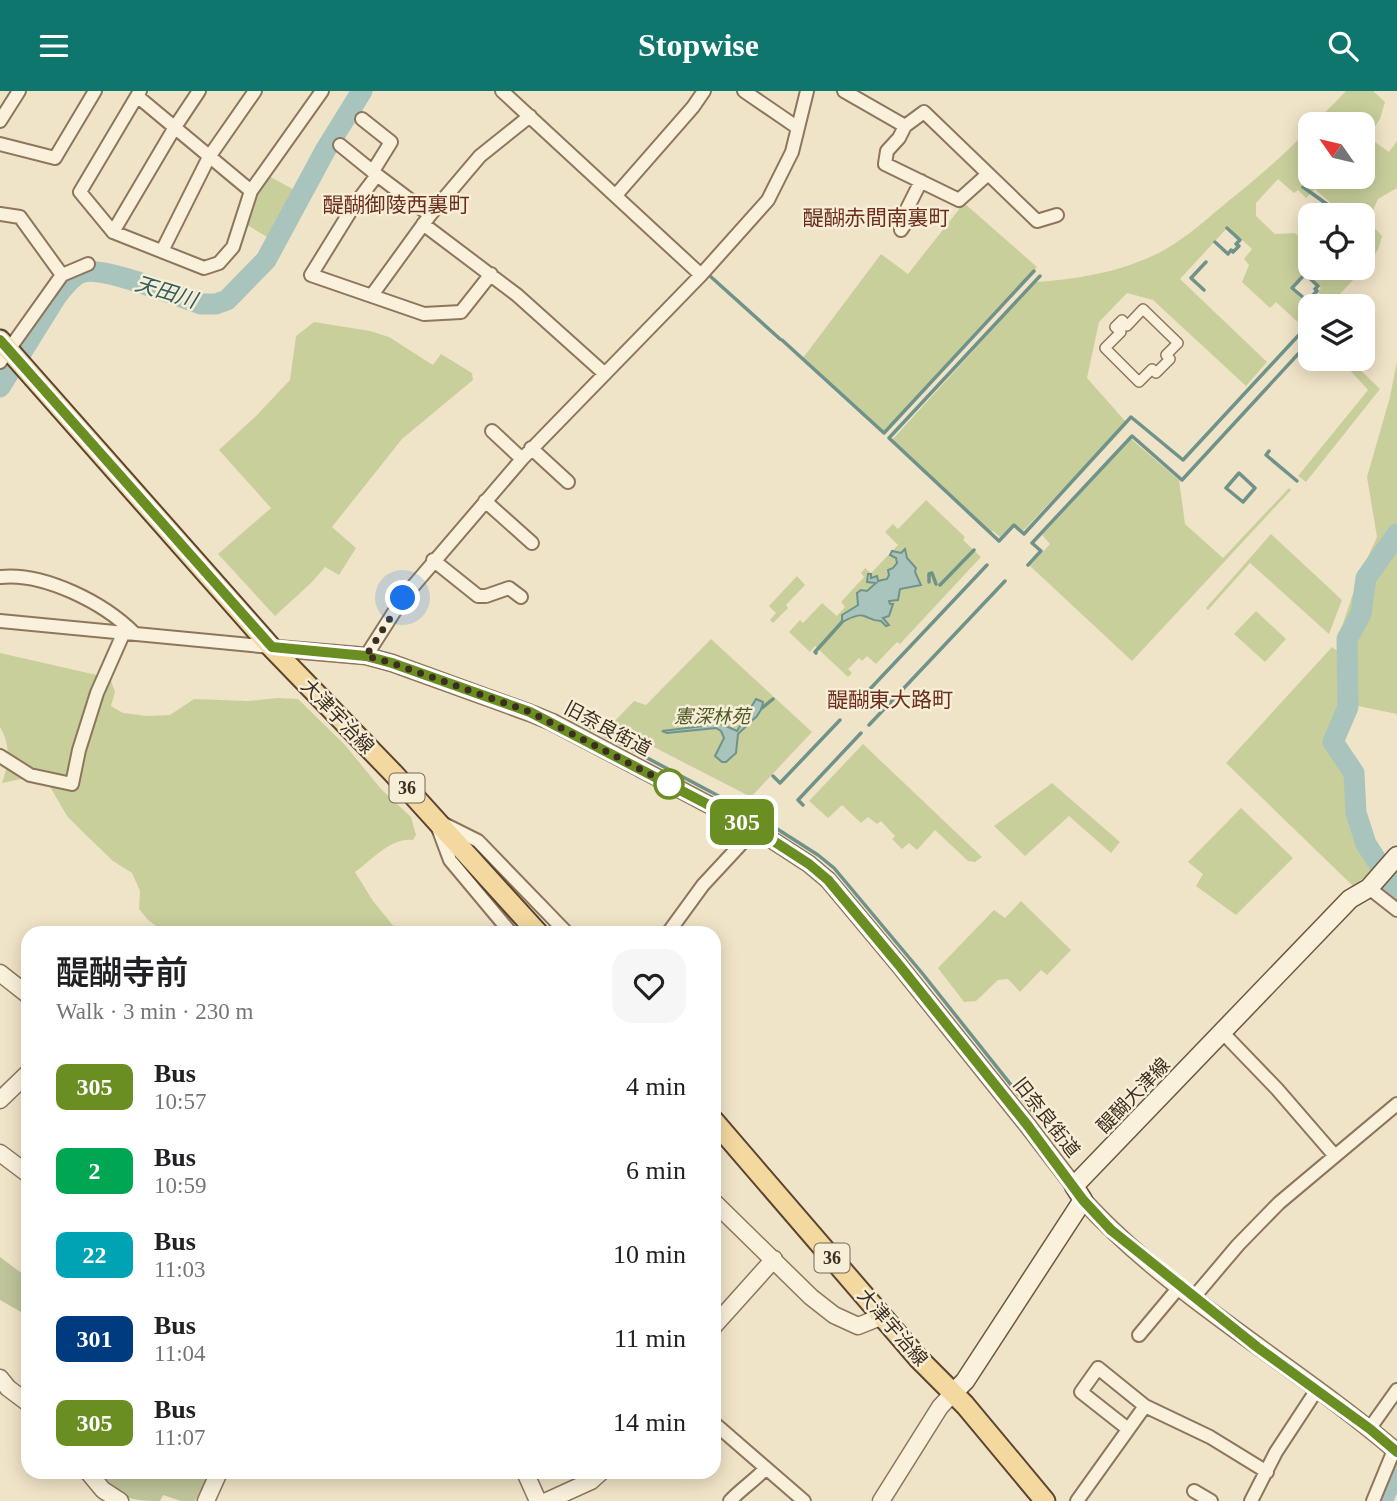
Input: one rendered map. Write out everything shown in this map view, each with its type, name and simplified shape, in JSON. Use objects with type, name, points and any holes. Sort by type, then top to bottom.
[{"type":"main road","name":"大津宇治線","points":[[3,351],[272,647],[435,819],[532,926]]},
{"type":"main road","name":"醍醐大津線","points":[[953,1393],[965,1381],[1078,1193],[1223,1033],[1350,899],[1383,872]]},
{"type":"main road","name":"大津宇治線","points":[[721,1129],[1045,1501]]},
{"type":"street","points":[[0,121],[19,91]]},
{"type":"street","points":[[0,144],[55,158],[95,91]]},
{"type":"street","points":[[113,232],[199,91]]},
{"type":"street","points":[[162,251],[209,156],[255,91]]},
{"type":"street","points":[[251,191],[138,94],[80,192],[113,232],[204,268],[219,264],[237,237],[251,191],[322,91]]},
{"type":"street","points":[[502,91],[701,275]]},
{"type":"street","points":[[615,195],[704,91]]},
{"type":"street","points":[[744,91],[797,128]]},
{"type":"street","points":[[366,656],[403,598],[433,560],[522,459],[701,275],[768,200],[792,152],[807,91]]},
{"type":"street","points":[[844,91],[905,126]]},
{"type":"street","points":[[988,174],[959,199],[886,164],[887,151],[900,138],[905,126],[924,112],[1037,221],[1057,215]]},
{"type":"street","points":[[372,295],[426,220],[480,156],[530,116]]},
{"type":"street","points":[[362,119],[391,142],[375,173],[311,275],[424,314],[461,312],[491,274]]},
{"type":"street","points":[[340,145],[605,374]]},
{"type":"street","points":[[901,230],[909,218],[907,209],[921,181]]},
{"type":"street","points":[[0,214],[20,217],[62,275]]},
{"type":"street","points":[[3,351],[62,275],[88,264]]},
{"type":"street","points":[[1143,309],[1178,343],[1166,355],[1170,359],[1156,373],[1152,369],[1139,382],[1105,348],[1121,332],[1115,327],[1122,320],[1127,325],[1143,309]]},
{"type":"street","points":[[492,432],[522,459]]},
{"type":"street","points":[[531,449],[568,482]]},
{"type":"street","points":[[485,502],[531,543]]},
{"type":"street","points":[[433,560],[478,596],[509,588],[522,597]]},
{"type":"street","points":[[0,577],[26,577],[74,593],[123,622],[129,633],[97,693],[72,783],[30,775],[0,756]]},
{"type":"street","name":"旧奈良街道","points":[[0,621],[366,656],[478,693],[552,722],[755,829],[809,864],[828,880],[917,986],[1078,1193],[1127,1245],[1396,1451]]},
{"type":"street","points":[[435,819],[450,860],[505,926]]},
{"type":"street","points":[[435,819],[478,841],[560,926]]},
{"type":"street","points":[[673,926],[703,885],[755,829]]},
{"type":"street","points":[[1383,872],[1397,911]]},
{"type":"street","points":[[0,973],[21,990]]},
{"type":"street","points":[[1223,1033],[1277,1089],[1335,1156]]},
{"type":"street","points":[[0,1100],[21,1080]]},
{"type":"street","points":[[1194,1297],[1262,1219],[1397,1104]]},
{"type":"street","points":[[0,1153],[21,1169]]},
{"type":"street","points":[[721,1209],[811,1297],[834,1315],[858,1326],[883,1316]]},
{"type":"street","points":[[721,1317],[774,1259]]},
{"type":"street","points":[[1139,1335],[1180,1286]]},
{"type":"street","points":[[1128,1429],[1081,1392],[1098,1368],[1144,1406],[1210,1437],[1267,1472]]},
{"type":"street","points":[[0,1378],[21,1397]]},
{"type":"street","points":[[1370,1429],[1397,1390]]},
{"type":"street","points":[[1251,1501],[1276,1452],[1316,1391]]},
{"type":"street","points":[[881,1501],[940,1407],[953,1393]]},
{"type":"street","points":[[1077,1501],[1144,1406]]},
{"type":"street","points":[[721,1429],[804,1501]]},
{"type":"street","points":[[1373,1501],[1396,1451]]},
{"type":"street","points":[[730,1501],[738,1492],[753,1483],[765,1469]]},
{"type":"street","points":[[94,1479],[103,1490],[120,1501]]},
{"type":"street","points":[[206,1501],[216,1479]]},
{"type":"street","points":[[528,1479],[538,1501]]},
{"type":"street","points":[[547,1501],[593,1479]]},
{"type":"street","points":[[1194,1491],[1211,1501]]},
{"type":"green space","points":[[1346,91],[1373,91],[1385,102],[1376,125],[1376,112],[1326,112]]},
{"type":"green space","points":[[1298,140],[1298,189],[1315,189],[1306,198],[1298,190],[1294,193],[1278,179],[1256,203],[1256,216],[1275,234],[1295,233],[1298,236],[1298,279],[1290,288],[1298,296],[1298,322],[1276,302],[1270,308],[1242,282],[1249,265],[1244,259],[1252,249],[1228,227],[1180,279],[1267,362],[1246,386],[1153,300],[1127,293],[1099,322],[1087,378],[1126,422],[1023,531],[1014,523],[1000,537],[991,532],[892,440],[1036,282],[1103,273],[1151,257],[1182,239]]},
{"type":"green space","points":[[1397,141],[1397,188],[1378,199],[1375,206],[1375,203],[1331,203],[1315,189],[1376,189],[1376,143],[1389,152]]},
{"type":"green space","points":[[269,176],[296,191],[274,241],[247,225],[251,207]]},
{"type":"green space","points":[[964,203],[1037,267],[884,432],[803,358],[881,254],[908,274]]},
{"type":"green space","points":[[1375,228],[1382,236],[1375,254]]},
{"type":"green space","points":[[1312,280],[1353,280],[1340,294],[1320,294],[1318,292],[1321,288]]},
{"type":"green space","points":[[314,322],[370,331],[389,337],[433,365],[441,354],[472,373],[473,380],[402,439],[332,527],[356,548],[339,575],[325,567],[275,616],[218,554],[271,508],[219,450],[290,380],[296,336]]},
{"type":"green space","points":[[1397,361],[1397,529],[1363,577],[1358,614],[1345,638],[1345,649],[1337,641],[1359,576],[1377,537],[1367,477],[1390,397]]},
{"type":"green space","points":[[1351,371],[1361,371],[1380,389],[1306,482],[1298,476],[1368,390]]},
{"type":"green space","points":[[1131,439],[1179,480],[1185,524],[1223,558],[1289,488],[1291,490],[1132,661],[1030,566],[1050,544],[1042,535]]},
{"type":"green space","points":[[926,500],[965,537],[963,540],[981,557],[900,644],[897,642],[876,664],[867,656],[862,661],[859,658],[848,669],[852,673],[848,677],[815,646],[810,652],[789,632],[800,620],[803,623],[822,603],[837,616],[845,607],[841,602],[864,577],[861,573],[865,568],[871,573],[898,545],[885,532],[893,524],[898,529]]},
{"type":"green space","points":[[1271,534],[1342,600],[1329,634],[1250,563],[1208,610],[1206,608]]},
{"type":"green space","points":[[1397,540],[1397,714],[1353,705],[1352,640],[1364,617],[1369,580]]},
{"type":"green space","points":[[797,576],[805,585],[773,623],[770,620],[776,613],[769,606]]},
{"type":"green space","points":[[1256,611],[1286,639],[1265,662],[1234,634]]},
{"type":"green space","name":"憲深林苑","points":[[711,639],[812,732],[751,797],[611,725],[634,701],[646,705]]},
{"type":"green space","points":[[1332,647],[1344,656],[1344,694],[1326,742],[1346,778],[1346,815],[1355,841],[1373,869],[1354,887],[1226,763]]},
{"type":"green space","points":[[0,653],[110,678],[115,692],[111,706],[123,713],[170,715],[194,699],[298,699],[345,745],[381,789],[411,817],[416,835],[413,840],[389,846],[355,872],[373,901],[393,926],[156,926],[139,909],[140,891],[132,873],[113,861],[67,816],[49,785],[35,776],[2,783],[8,755],[0,727]]},
{"type":"green space","points":[[863,744],[982,857],[975,862],[968,861],[935,830],[917,850],[909,843],[902,849],[892,839],[895,836],[881,821],[877,824],[868,817],[861,823],[842,805],[828,818],[809,801]]},
{"type":"green space","points":[[1052,783],[1120,842],[1111,853],[1069,816],[1025,856],[994,826]]},
{"type":"green space","points":[[1241,808],[1293,858],[1236,915],[1196,886],[1203,874],[1188,862]]},
{"type":"green space","points":[[1021,901],[1071,950],[1047,975],[1041,970],[1020,992],[1008,979],[998,980],[976,1001],[964,1002],[938,968],[994,910],[1005,918]]},
{"type":"green space","points":[[0,1257],[21,1273],[21,1312],[0,1300]]},
{"type":"green space","points":[[102,1479],[207,1479],[195,1501],[181,1501],[163,1495],[160,1501],[139,1500],[123,1496]]},
{"type":"water","points":[[905,549],[907,558],[916,568],[921,585],[900,589],[898,600],[889,601],[893,604],[889,616],[883,618],[889,625],[861,615],[842,622],[842,615],[858,605],[857,593],[861,590],[867,591],[876,583],[867,582],[868,574],[871,574],[871,578],[877,576],[878,581],[887,579],[888,570],[897,563],[896,558],[890,555],[892,551],[901,553]]},
{"type":"water","points":[[756,699],[763,702],[762,708],[738,734],[736,753],[726,762],[715,756],[724,738],[716,728],[667,733],[662,731],[703,726],[712,720],[737,731]]},
{"type":"waterway","name":"天田川","points":[[0,387],[56,297],[68,282],[80,273],[94,272],[124,278],[201,304],[216,304],[227,300],[266,260],[326,149],[362,91]]},
{"type":"waterway","points":[[1306,189],[1325,203]]},
{"type":"waterway","points":[[1215,242],[1228,254],[1239,246],[1236,244],[1240,240],[1227,228]]},
{"type":"waterway","points":[[1204,290],[1191,278],[1206,262]]},
{"type":"waterway","points":[[782,340],[884,433],[1034,271]]},
{"type":"waterway","points":[[1305,274],[1318,286],[1309,299],[1305,299],[1292,288],[1305,274]]},
{"type":"waterway","points":[[710,276],[780,339]]},
{"type":"waterway","points":[[1040,276],[889,438],[999,541],[1014,525],[1024,534],[1131,417],[1183,460],[1298,336]]},
{"type":"waterway","points":[[1028,565],[1041,551],[1032,543],[1132,436],[1182,480],[1298,354]]},
{"type":"waterway","points":[[1269,451],[1266,455],[1297,481]]},
{"type":"waterway","points":[[1239,473],[1255,488],[1243,502],[1226,488],[1239,473]]},
{"type":"waterway","points":[[1397,534],[1366,578],[1361,614],[1347,639],[1348,707],[1333,742],[1354,773],[1356,813],[1366,844],[1397,892]]},
{"type":"waterway","points":[[940,585],[974,550]]},
{"type":"waterway","points":[[853,707],[987,565]]},
{"type":"waterway","points":[[929,582],[929,574],[932,573],[936,584]]},
{"type":"waterway","points":[[869,725],[1005,581]]},
{"type":"waterway","points":[[816,653],[842,622]]},
{"type":"waterway","points":[[762,708],[773,699]]},
{"type":"waterway","points":[[574,719],[760,818]]},
{"type":"waterway","points":[[773,776],[780,783],[840,720]]},
{"type":"waterway","points":[[803,805],[798,800],[861,733]]},
{"type":"waterway","points":[[771,825],[834,868],[1035,1115]]},
{"type":"waterway","points":[[1382,1501],[1397,1468]]},
{"type":"bus line","name":"305","points":[[0,340],[272,647],[366,656],[530,712],[755,829],[809,864],[828,880],[899,965],[1028,1126],[1083,1200],[1111,1230],[1257,1347],[1370,1429],[1397,1452]]},
{"type":"district","name":"醍醐御陵西裏町","points":[[396,205]]},
{"type":"district","name":"醍醐赤間南裏町","points":[[876,218]]},
{"type":"district","name":"醍醐東大路町","points":[[890,700]]},
{"type":"route","points":[[403,598],[373,641],[366,656],[530,712],[669,784]]}]
